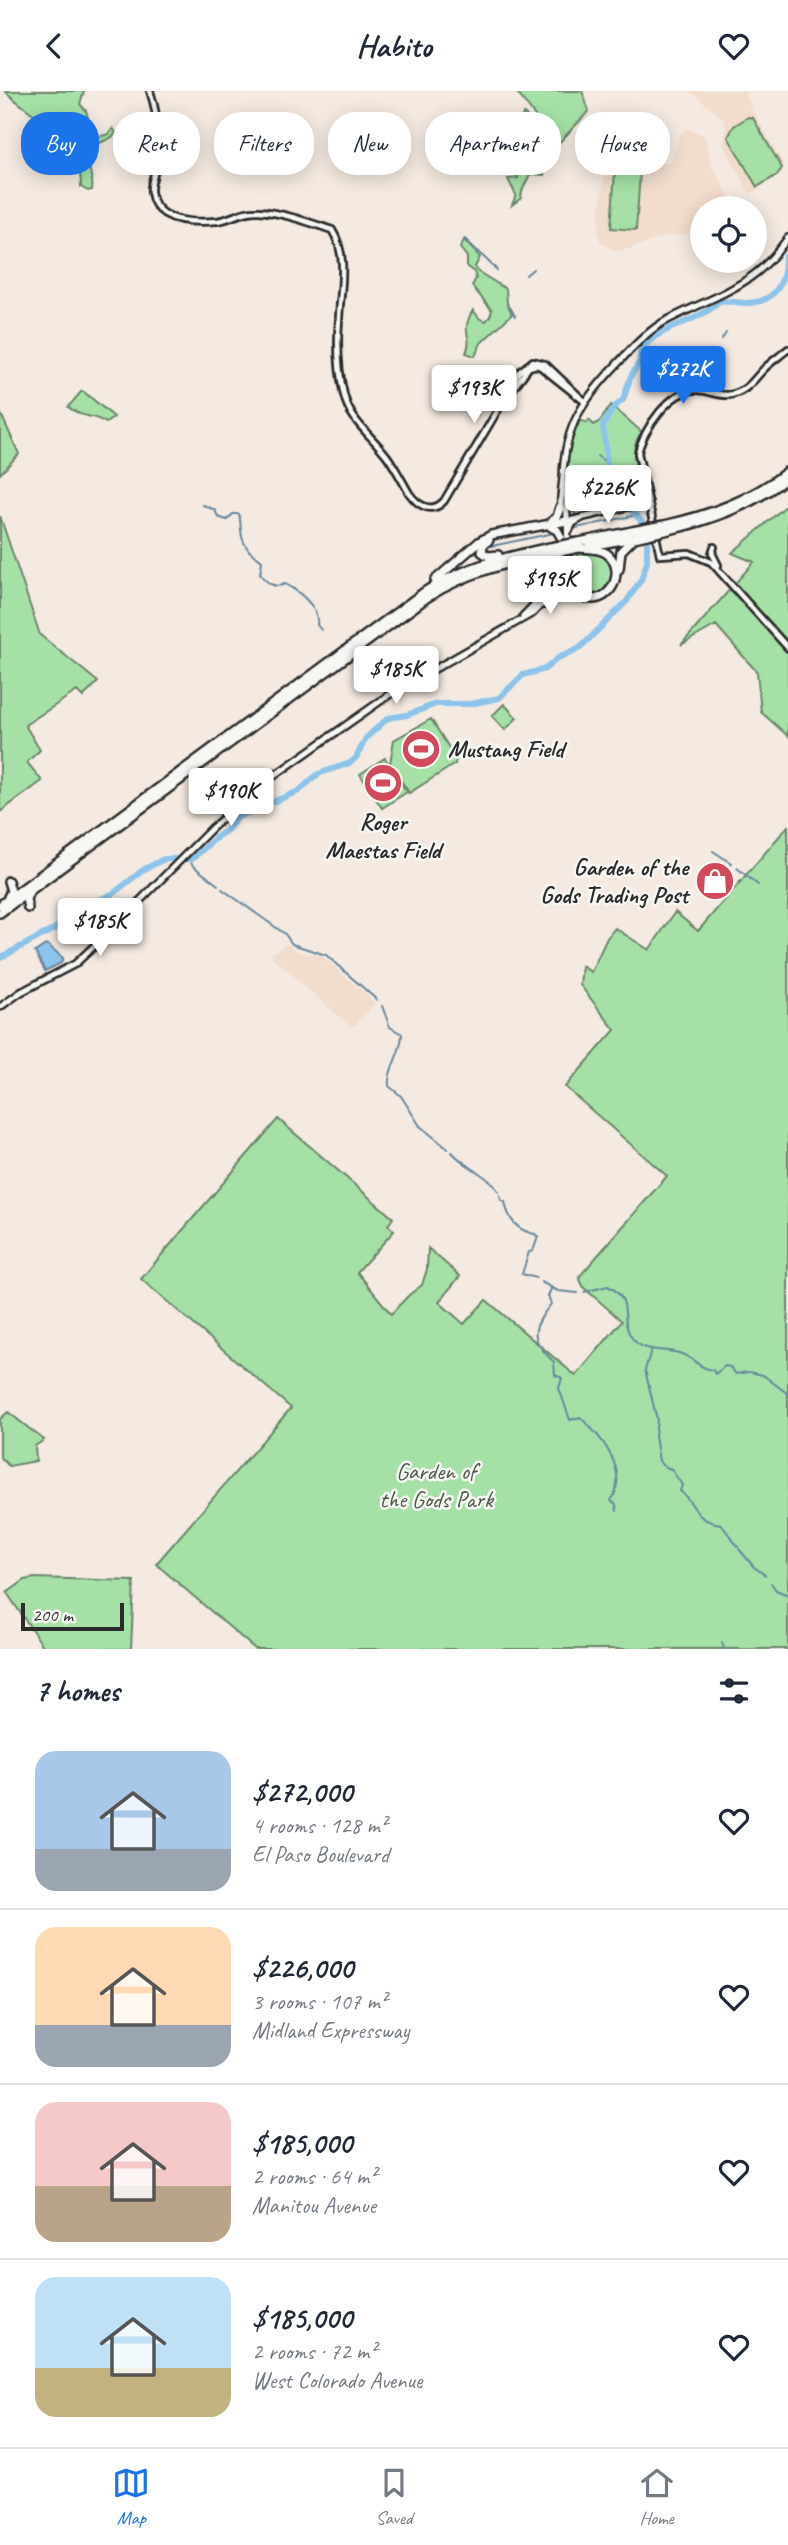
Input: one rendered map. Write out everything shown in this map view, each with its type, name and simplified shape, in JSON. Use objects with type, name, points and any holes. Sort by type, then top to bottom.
[{"type":"highway","points":[[665,528],[727,507],[767,486],[788,471]]},
{"type":"highway","points":[[6,903],[344,655],[451,583],[492,567],[550,551],[665,528],[688,526],[737,508],[788,477]]},
{"type":"highway","points":[[550,551],[490,556],[484,554],[481,549],[484,543],[492,539],[549,525],[563,507]]},
{"type":"highway","points":[[344,655],[486,537],[563,522]]},
{"type":"highway","points":[[549,525],[564,535]]},
{"type":"highway","points":[[556,584],[590,603],[611,595],[619,581],[619,555],[633,534]]},
{"type":"highway","points":[[544,604],[559,593],[572,593],[589,599],[601,597],[611,589],[615,577],[614,566],[608,555],[579,545]]},
{"type":"highway","points":[[387,618],[424,591],[457,573],[495,559],[534,551]]},
{"type":"highway","points":[[567,557],[568,582],[572,593]]},
{"type":"highway","points":[[0,913],[10,891],[8,881],[28,908],[26,899],[29,887]]},
{"type":"main road","points":[[0,1007],[21,992],[75,964],[107,935],[186,853],[258,787],[389,695],[528,616],[544,604],[567,557],[560,489],[567,439],[574,419],[585,402],[598,384],[643,337],[661,324],[754,275],[769,262],[788,237]]},
{"type":"main road","points":[[563,507],[570,516],[582,518]]},
{"type":"main road","points":[[521,618],[556,584],[564,535],[573,523],[582,518]]},
{"type":"street","points":[[150,91],[157,115],[158,144],[150,190],[154,202],[163,213],[177,219],[196,221],[218,221],[244,211],[276,213],[332,230],[342,253],[338,345],[344,396],[355,421],[385,454],[416,501],[429,508],[442,504],[499,408],[524,372],[536,365],[585,402]]},
{"type":"street","points":[[720,569],[697,555],[660,555],[639,463],[640,441],[671,398],[688,390],[733,395],[744,390],[788,349]]},
{"type":"street","points":[[563,522],[649,502]]},
{"type":"street","points":[[714,547],[713,556],[720,569],[788,648]]},
{"type":"shaded area","points":[[690,91],[745,91],[753,112],[784,164],[781,175],[750,194],[723,144],[727,129],[723,118]]},
{"type":"shaded area","points":[[687,129],[705,136],[711,164],[728,196],[690,196],[690,234],[666,236],[622,251],[614,251],[600,241],[598,232],[604,175],[670,175],[670,162],[680,134]]},
{"type":"shaded area","points":[[288,944],[298,952],[322,956],[375,1003],[355,1025],[350,1026],[272,957],[272,953]]},
{"type":"green space","points":[[5,91],[84,91],[80,104],[86,112],[30,112]]},
{"type":"green space","points":[[516,91],[582,91],[589,111],[575,112],[575,126],[561,141],[561,112],[532,112]]},
{"type":"green space","points":[[748,117],[753,118],[782,168],[777,175],[757,187],[728,137],[734,126]]},
{"type":"green space","points":[[113,128],[111,138],[99,144],[99,137],[109,134]]},
{"type":"green space","points":[[80,175],[91,175],[92,190],[81,187]]},
{"type":"green space","points":[[513,175],[530,175],[521,198],[512,205],[516,195],[508,179],[518,176]]},
{"type":"green space","points":[[615,175],[640,175],[636,230],[611,228]]},
{"type":"green space","points":[[464,240],[480,257],[475,267],[477,271],[506,289],[507,303],[512,314],[481,343],[475,356],[466,353],[469,318],[473,310],[480,319],[486,321],[492,310],[472,286],[476,278],[474,272],[467,267],[467,257],[460,248]]},
{"type":"green space","points":[[81,392],[114,417],[106,423],[68,407]]},
{"type":"green space","points":[[611,405],[642,432],[637,440],[634,456],[644,497],[638,502],[576,515],[570,503],[568,483],[572,440],[580,420],[587,423],[589,420],[594,425]]},
{"type":"green space","points":[[0,412],[19,454],[0,474]]},
{"type":"green space","points":[[788,504],[788,736],[761,712],[757,672],[716,625],[681,645],[754,562],[732,553]]},
{"type":"green space","points":[[0,516],[40,635],[98,682],[83,697],[77,691],[25,725],[40,750],[27,762],[42,781],[0,812]]},
{"type":"green space","points":[[591,551],[600,552],[607,557],[612,564],[612,582],[607,589],[600,594],[591,595],[582,594],[575,589],[570,582],[569,573],[570,564],[575,557],[582,552]]},
{"type":"green space","points":[[504,704],[517,718],[505,730],[492,716]]},
{"type":"green space","name":"Mustang Field","points":[[431,719],[456,759],[455,764],[409,793],[390,763],[394,740]]},
{"type":"green space","name":"Roger Maestas Field","points":[[385,758],[407,792],[382,808],[360,774]]},
{"type":"green space","name":"Garden of the Gods Park","points":[[788,826],[788,1649],[255,1649],[156,1564],[291,1408],[141,1279],[278,1119],[393,1218],[388,1225],[394,1231],[357,1272],[391,1314],[422,1285],[427,1269],[428,1248],[460,1276],[439,1302],[464,1324],[486,1300],[576,1376],[622,1321],[584,1288],[579,1277],[667,1176],[565,1087],[615,1030],[580,985],[582,966],[591,972],[607,938],[615,928],[649,950],[675,912],[698,931]]},
{"type":"green space","points":[[8,1412],[44,1440],[35,1446],[36,1461],[9,1466],[0,1457],[0,1419]]},
{"type":"green space","points":[[25,1580],[134,1581],[131,1649],[45,1649],[7,1593]]},
{"type":"water","points":[[47,944],[63,958],[61,963],[45,971],[35,952]]},
{"type":"waterway","points":[[465,239],[497,270]]},
{"type":"waterway","points":[[0,958],[54,929],[79,910],[114,893],[143,870],[164,859],[192,859],[227,830],[238,817],[299,791],[318,774],[350,763],[356,758],[366,738],[388,718],[407,715],[436,704],[470,704],[499,698],[523,675],[545,669],[558,658],[580,648],[627,601],[641,580],[647,562],[647,541],[643,523],[609,482],[603,426],[614,407],[623,400],[631,376],[640,361],[640,352],[657,336],[719,302],[757,302],[772,295],[781,283],[785,257],[788,254]]},
{"type":"waterway","points":[[526,275],[533,269]]},
{"type":"waterway","points":[[510,307],[515,316]]},
{"type":"waterway","points":[[722,339],[726,333]]},
{"type":"waterway","points":[[597,456],[606,462]]},
{"type":"waterway","points":[[203,505],[215,510],[218,517],[227,520],[233,514],[239,514],[245,545],[262,561],[260,574],[271,584],[285,584],[302,596],[312,606],[321,630]]},
{"type":"waterway","points":[[576,528],[637,515]]},
{"type":"waterway","points":[[487,547],[554,533]]},
{"type":"waterway","points":[[713,851],[731,863]]},
{"type":"waterway","points":[[190,859],[192,865],[218,885]]},
{"type":"waterway","points":[[737,868],[758,885]]},
{"type":"waterway","points":[[222,889],[285,934],[292,944],[326,955],[377,1000]]},
{"type":"waterway","points":[[382,1006],[390,1027],[402,1034],[389,1086],[401,1096],[420,1126],[448,1149]]},
{"type":"waterway","points":[[452,1152],[489,1180],[499,1192]]},
{"type":"waterway","points":[[500,1195],[514,1223],[538,1237],[533,1251],[529,1252],[522,1274],[536,1278]]},
{"type":"waterway","points":[[541,1282],[558,1291],[578,1293]]},
{"type":"waterway","points":[[584,1292],[608,1286],[616,1291],[624,1304],[628,1331],[643,1347],[684,1355],[713,1370],[715,1374],[725,1366],[730,1367],[736,1374],[748,1372]]},
{"type":"waterway","points":[[551,1289],[548,1296],[551,1304],[537,1327],[537,1340],[554,1362],[555,1375],[562,1378],[559,1388],[570,1420],[580,1417],[597,1434],[611,1455],[617,1478],[611,1501],[616,1504],[617,1511]]},
{"type":"waterway","points":[[651,1350],[645,1370],[657,1420],[655,1436],[659,1461],[671,1469],[682,1485],[680,1491],[700,1516],[721,1524],[738,1547]]},
{"type":"waterway","points":[[750,1372],[763,1375],[788,1394]]},
{"type":"waterway","points":[[739,1549],[754,1567],[765,1575]]},
{"type":"waterway","points":[[771,1583],[776,1590],[788,1595]]},
{"type":"waterway","points":[[722,1643],[724,1649]]},
{"type":"place","name":"Mustang Field","points":[[421,749]]},
{"type":"place","name":"Roger Maestas Field","points":[[383,783]]},
{"type":"place","name":"Garden of the Gods Trading Post","points":[[715,881]]}]
